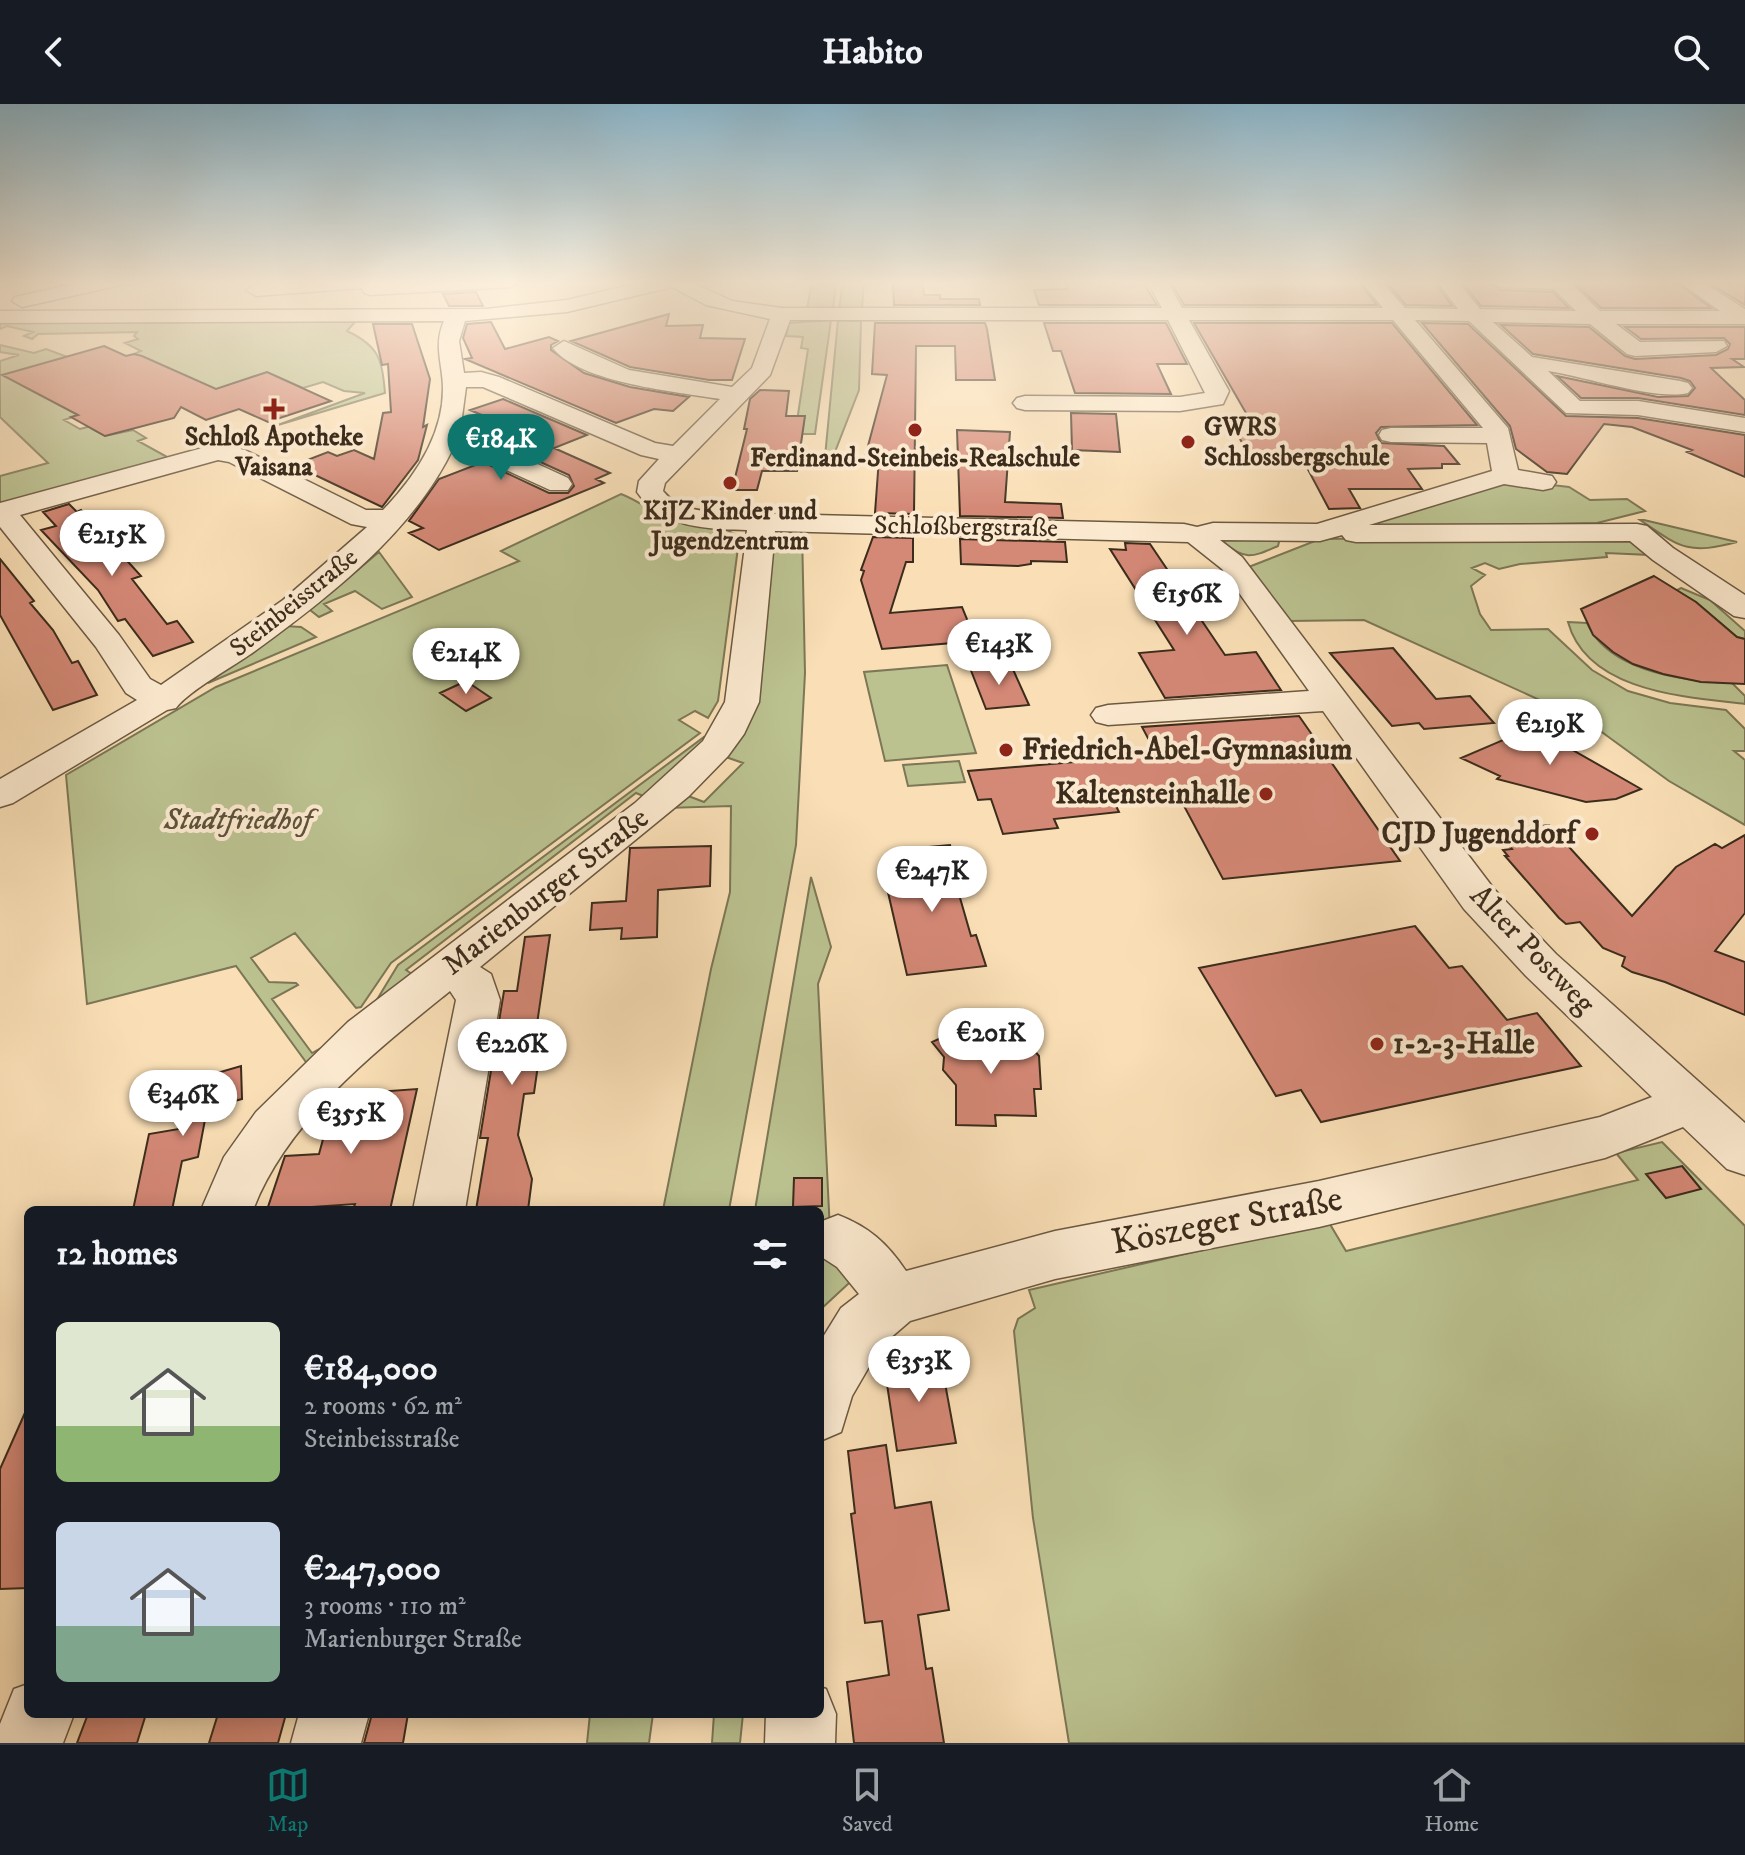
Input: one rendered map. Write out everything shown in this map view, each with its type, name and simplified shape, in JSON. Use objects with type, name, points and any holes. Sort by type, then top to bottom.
[{"type":"street","name":"Steinbeisstraße","points":[[0,795],[164,701],[282,616],[366,545],[425,476],[444,439],[452,414],[455,381],[449,357]]},
{"type":"street","points":[[581,357],[625,376],[740,395]]},
{"type":"street","name":"Schloßbergstraße","points":[[766,357],[762,370],[740,395],[652,481],[650,492],[656,502],[695,517],[769,522],[1184,532],[1198,536],[1213,531],[1320,533],[1504,474]]},
{"type":"street","points":[[1025,403],[1196,403],[1216,397],[1217,391],[1199,357]]},
{"type":"street","points":[[1435,357],[1500,436],[1504,474],[1543,482]]},
{"type":"street","points":[[1525,357],[1568,412],[1638,408],[1745,425]]},
{"type":"street","points":[[1532,363],[1539,357]]},
{"type":"street","points":[[1663,357],[1714,420]]},
{"type":"street","points":[[1532,363],[1556,363],[1614,377],[1683,383]]},
{"type":"street","points":[[1614,377],[1610,382],[1638,408]]},
{"type":"street","points":[[455,381],[486,380],[650,450],[679,454]]},
{"type":"street","points":[[1391,435],[1500,436]]},
{"type":"street","points":[[444,439],[463,439],[559,484]]},
{"type":"street","points":[[164,701],[138,686],[108,642],[1,512],[217,452],[236,455],[361,518],[389,519]]},
{"type":"street","name":"Marienburger Straße","points":[[229,1206],[242,1172],[273,1126],[364,1035],[673,791],[725,737],[736,720],[744,693],[769,522]]},
{"type":"street","points":[[1232,563],[1255,559],[1320,533],[1637,532],[1663,554],[1745,609]]},
{"type":"street","name":"Alter Postweg","points":[[1198,536],[1232,563],[1479,899],[1541,965],[1745,1154]]},
{"type":"street","points":[[1108,715],[1331,700]]},
{"type":"street","points":[[440,1206],[478,1000],[475,986],[450,969]]},
{"type":"street","name":"Köszeger Straße","points":[[824,1389],[861,1327],[894,1300],[1055,1255],[1319,1204],[1536,1144],[1605,1137],[1690,1103]]},
{"type":"street","points":[[838,1239],[850,1244],[871,1266],[894,1300]]},
{"type":"street","points":[[28,1743],[37,1718]]},
{"type":"street","points":[[326,1743],[333,1718]]},
{"type":"street","points":[[800,1743],[801,1718]]},
{"type":"green space","points":[[11,357],[73,359],[22,385],[40,395],[49,392],[79,415],[64,420],[80,429],[95,425],[92,429],[105,436],[133,430],[146,438],[138,441],[169,458],[0,508],[0,476],[48,463],[0,417],[0,361]]},
{"type":"green space","points":[[141,357],[378,357],[385,393],[278,425],[365,393],[344,391],[323,382],[303,388],[267,372],[222,395]]},
{"type":"green space","points":[[807,357],[826,357],[815,434],[795,434]]},
{"type":"green space","points":[[834,357],[860,357],[859,390],[833,457],[825,457]]},
{"type":"green space","points":[[1518,481],[1569,487],[1590,500],[1627,499],[1645,511],[1597,523],[1357,528],[1476,488]]},
{"type":"green space","name":"Stadtfriedhof","points":[[621,494],[667,518],[729,531],[739,540],[718,701],[708,718],[695,711],[679,720],[700,733],[391,963],[361,1007],[356,1008],[295,933],[251,958],[269,982],[298,985],[272,999],[312,1053],[339,1038],[311,1069],[236,966],[87,1004],[66,775],[216,687],[519,561],[501,551]]},
{"type":"green space","points":[[1640,520],[1737,542],[1707,548],[1686,546]]},
{"type":"green space","points":[[775,530],[802,531],[805,673],[796,845],[730,1206],[664,1206],[711,969],[730,892],[731,806],[667,808],[683,794],[704,802],[743,763],[723,756]]},
{"type":"green space","points":[[1629,536],[1652,555],[1606,553],[1607,557],[1520,564],[1499,569],[1485,563],[1472,568],[1485,575],[1471,586],[1480,614],[1491,630],[1548,629],[1592,670],[1628,691],[1670,703],[1726,710],[1745,729],[1745,751],[1734,751],[1745,760],[1745,825],[1669,781],[1588,722],[1364,620],[1288,621],[1246,568],[1320,539]]},
{"type":"green space","points":[[1272,538],[1279,542],[1278,546],[1249,555],[1223,542],[1224,539]]},
{"type":"green space","points":[[379,552],[412,597],[382,609],[355,591],[324,604],[332,611],[319,617],[310,610]]},
{"type":"green space","points":[[1681,588],[1710,600],[1745,631],[1745,639],[1737,637],[1696,602],[1675,591]]},
{"type":"green space","points":[[1568,622],[1587,623],[1598,640],[1612,653],[1650,671],[1692,680],[1732,683],[1745,696],[1745,704],[1668,693],[1617,677],[1595,663],[1579,645]]},
{"type":"green space","points":[[285,626],[301,627],[316,637],[208,683]]},
{"type":"green space","points":[[947,665],[976,753],[885,761],[864,672]]},
{"type":"green space","points":[[704,737],[707,741],[648,798],[636,793],[406,970],[421,980],[370,1011],[398,965]]},
{"type":"green space","points":[[959,761],[965,782],[908,786],[903,765]]},
{"type":"green space","points":[[811,877],[831,947],[818,984],[830,1232],[824,1234],[824,1206],[756,1206]]},
{"type":"green space","points":[[1662,1142],[1745,1226],[1745,1743],[1069,1743],[1033,1518],[1014,1331],[1018,1319],[1035,1308],[1029,1290],[1328,1221],[1346,1251],[1638,1180],[1616,1153]]},
{"type":"green space","points":[[824,1254],[862,1271],[824,1306]]},
{"type":"green space","points":[[590,1718],[652,1718],[649,1743],[587,1743]]},
{"type":"green space","points":[[714,1718],[743,1718],[740,1743],[712,1743]]},
{"type":"building","points":[[64,357],[145,357],[216,389],[267,372],[331,401],[268,422],[239,409],[206,420],[181,407],[174,418],[105,436],[71,417],[78,415],[2,375]]},
{"type":"building","points":[[380,357],[423,357],[430,379],[423,427],[427,425],[418,460],[382,507],[294,465],[328,452],[337,456],[354,450],[374,459],[383,413],[391,412],[388,364],[382,365]]},
{"type":"building","points":[[562,357],[584,373],[630,387],[689,397],[673,411],[654,409],[616,423],[465,359]]},
{"type":"building","points":[[608,357],[739,357],[732,380],[709,380],[630,367]]},
{"type":"building","points":[[873,357],[916,357],[914,514],[875,513],[879,458],[865,457],[887,375],[872,374]]},
{"type":"building","points":[[955,357],[991,357],[995,380],[956,380]]},
{"type":"building","points":[[1063,357],[1184,357],[1187,364],[1157,364],[1171,394],[1075,393]]},
{"type":"building","points":[[1214,357],[1421,357],[1477,425],[1381,427],[1376,433],[1381,443],[1444,446],[1459,464],[1408,469],[1422,489],[1349,489],[1360,508],[1329,509],[1304,462],[1253,462],[1236,432],[1257,432]]},
{"type":"building","points":[[1451,357],[1504,357],[1566,416],[1638,418],[1745,435],[1745,477],[1687,452],[1692,450],[1632,427],[1604,424],[1567,474],[1547,472],[1516,449],[1510,426]]},
{"type":"building","points":[[1555,357],[1745,357],[1732,359],[1744,367],[1711,368],[1745,400],[1745,415],[1638,398],[1581,398],[1557,376],[1658,397],[1688,396],[1695,388],[1690,381]]},
{"type":"building","points":[[760,390],[789,391],[786,416],[805,416],[797,471],[762,471],[757,490],[732,490],[747,429],[744,429],[750,399]]},
{"type":"building","points":[[503,399],[587,435],[554,448],[610,473],[596,479],[604,483],[439,550],[409,533],[423,528],[409,521],[439,479],[483,462],[549,493],[568,493],[574,486],[569,475],[514,450],[533,443],[509,432],[515,429],[470,410]]},
{"type":"building","points":[[1071,413],[1116,414],[1120,452],[1072,450]]},
{"type":"building","points":[[957,430],[1010,432],[1005,502],[1061,504],[1063,518],[960,516]]},
{"type":"building","points":[[69,504],[77,512],[81,510],[141,576],[132,579],[167,624],[177,621],[193,642],[153,656],[125,619],[118,621],[98,590],[41,530],[56,526],[43,512]]},
{"type":"building","points":[[873,537],[913,538],[913,562],[906,562],[890,613],[962,607],[976,641],[882,649],[861,580],[864,571],[861,570]]},
{"type":"building","points":[[960,539],[1065,542],[1067,562],[1031,561],[1031,564],[1018,566],[961,564]]},
{"type":"building","points":[[1125,543],[1150,544],[1225,655],[1256,652],[1281,690],[1165,698],[1139,653],[1174,650],[1110,549],[1126,550]]},
{"type":"building","points":[[0,559],[34,601],[30,603],[53,630],[72,663],[78,661],[97,695],[53,710],[0,615]]},
{"type":"building","points":[[1654,576],[1696,602],[1737,637],[1745,639],[1745,684],[1701,682],[1663,674],[1633,664],[1593,635],[1581,609]]},
{"type":"building","points":[[1393,648],[1436,699],[1470,696],[1494,723],[1424,729],[1419,723],[1392,726],[1330,653]]},
{"type":"building","points":[[1011,665],[1029,705],[986,709],[970,668]]},
{"type":"building","points":[[466,681],[491,698],[466,711],[440,693]]},
{"type":"building","name":"Kaltensteinhalle","points":[[1299,716],[1400,861],[1223,879],[1175,789],[1109,792],[1119,812],[1054,819],[1058,828],[1003,834],[991,799],[978,800],[968,771],[1157,755],[1142,727]]},
{"type":"building","points":[[1550,720],[1557,741],[1641,789],[1616,799],[1586,802],[1497,779],[1500,776],[1461,758]]},
{"type":"building","points":[[1549,825],[1632,916],[1676,867],[1715,844],[1722,848],[1745,835],[1745,913],[1715,951],[1745,962],[1745,1015],[1632,972],[1622,966],[1625,957],[1603,948],[1580,922],[1566,924],[1559,918],[1505,856],[1508,856],[1503,850],[1512,849],[1497,832]]},
{"type":"building","points":[[950,845],[957,870],[952,870],[971,936],[976,935],[986,966],[907,975],[887,888],[904,886],[896,850]]},
{"type":"building","points":[[711,846],[710,886],[658,890],[657,937],[621,939],[622,928],[590,930],[592,903],[626,901],[630,848]]},
{"type":"building","name":"1-2-3-Halle","points":[[1415,926],[1449,968],[1462,966],[1507,1020],[1537,1013],[1581,1066],[1321,1122],[1301,1090],[1276,1096],[1199,968]]},
{"type":"building","points":[[550,935],[531,1065],[538,1065],[534,1093],[524,1094],[518,1135],[532,1179],[529,1206],[477,1206],[488,1138],[480,1138],[504,991],[517,991],[525,937]]},
{"type":"building","points":[[1013,1026],[1039,1056],[1041,1089],[1034,1089],[1036,1116],[995,1115],[996,1126],[956,1125],[956,1085],[943,1070],[944,1057],[932,1042],[960,1029],[973,1045]]},
{"type":"building","points":[[241,1066],[242,1099],[207,1109],[198,1157],[182,1161],[173,1206],[134,1206],[149,1134],[179,1129],[179,1084]]},
{"type":"building","points":[[417,1089],[391,1206],[268,1206],[285,1156],[319,1154],[335,1095]]},
{"type":"building","points":[[1682,1166],[1701,1189],[1666,1198],[1646,1174]]},
{"type":"building","points":[[794,1178],[822,1178],[822,1206],[793,1206]]},
{"type":"building","points":[[940,1356],[956,1443],[897,1451],[884,1364]]},
{"type":"building","points":[[24,1415],[24,1588],[0,1589],[0,1469]]},
{"type":"building","points":[[886,1445],[895,1508],[931,1502],[949,1610],[918,1615],[926,1669],[932,1668],[944,1743],[854,1743],[847,1682],[889,1675],[882,1621],[865,1623],[851,1514],[855,1513],[848,1451]]},
{"type":"building","points":[[86,1718],[145,1718],[137,1743],[77,1743]]},
{"type":"building","points":[[217,1718],[285,1718],[278,1743],[209,1743]]},
{"type":"building","points":[[371,1718],[407,1718],[403,1743],[364,1743]]},
{"type":"place","name":"Schloß Apotheke Vaisana","points":[[274,409]]},
{"type":"place","name":"Ferdinand-Steinbeis-Realschule","points":[[915,430]]},
{"type":"place","name":"GWRS Schlossbergschule","points":[[1188,442]]},
{"type":"place","name":"KiJZ Kinder und Jugendzentrum","points":[[730,483]]},
{"type":"place","name":"Friedrich-Abel-Gymnasium","points":[[1006,750]]},
{"type":"place","name":"Kaltensteinhalle","points":[[1266,794]]},
{"type":"place","name":"CJD Jugenddorf","points":[[1592,834]]},
{"type":"place","name":"1-2-3-Halle","points":[[1377,1044]]}]
